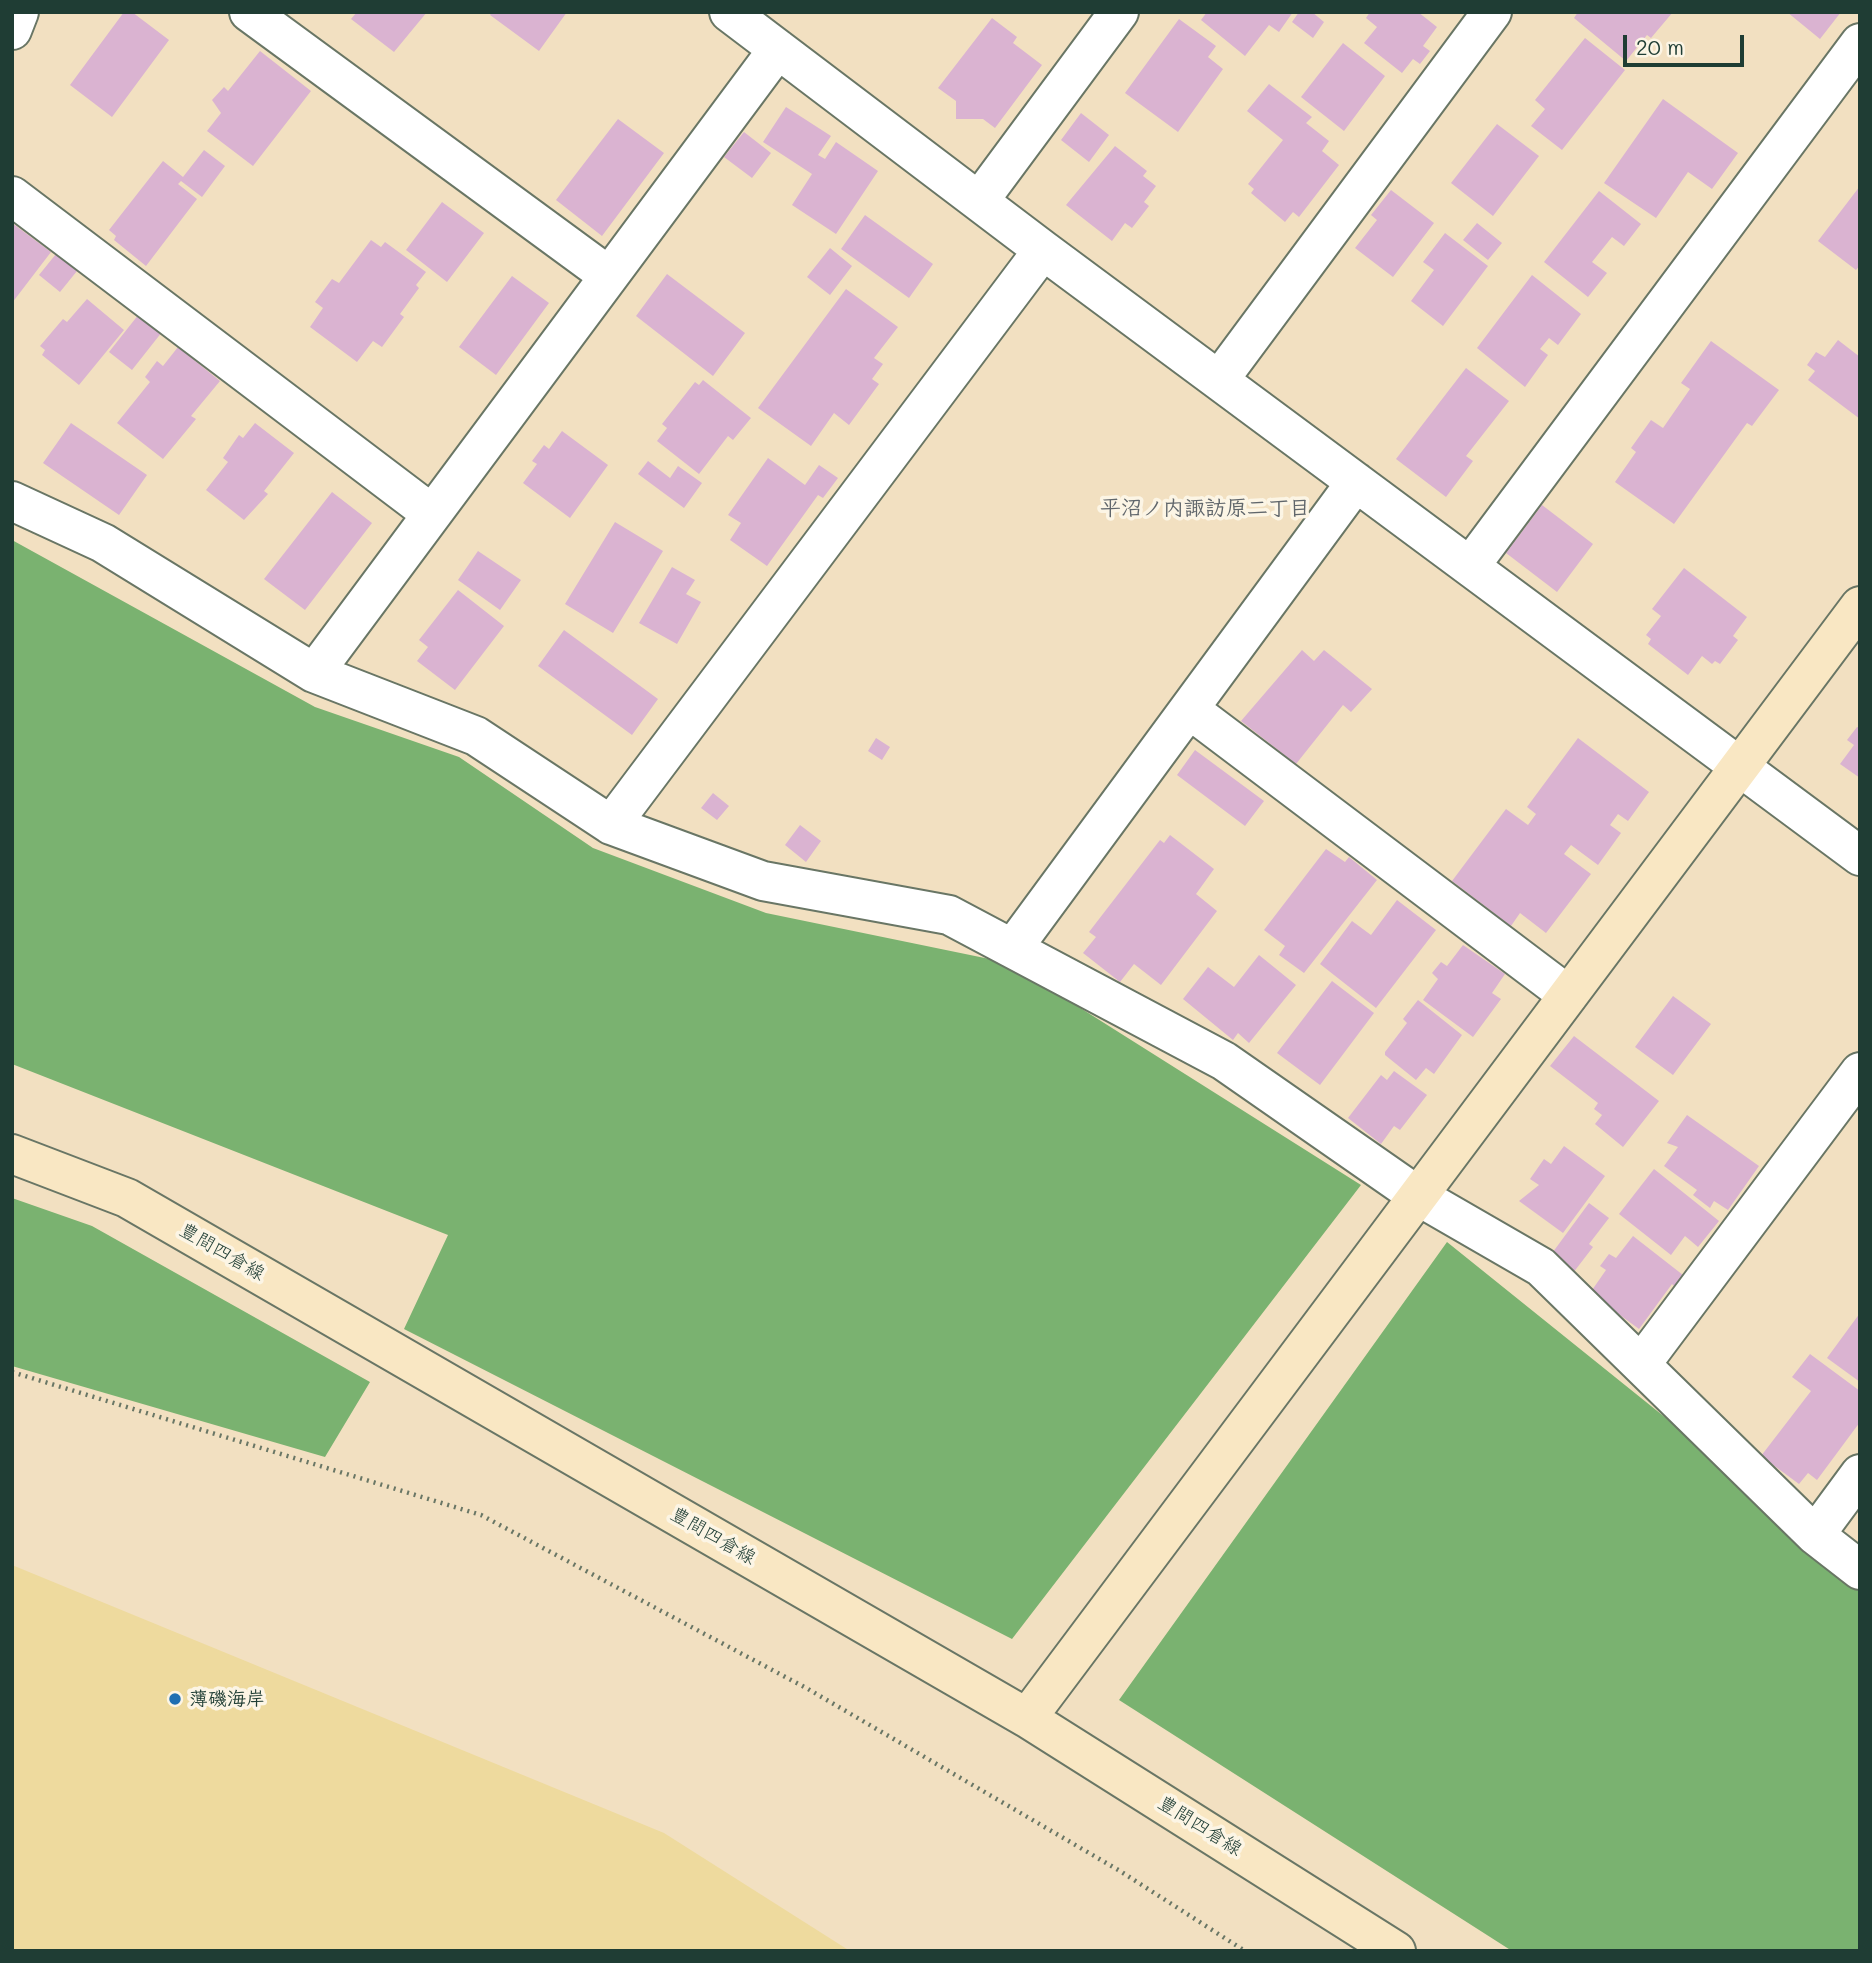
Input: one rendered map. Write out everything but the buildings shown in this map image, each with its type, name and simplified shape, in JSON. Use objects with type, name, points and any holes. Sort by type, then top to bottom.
[{"type":"main road","points":[[1027,1717],[1860,606]]},
{"type":"main road","name":"豊間四倉線","points":[[12,1154],[127,1198],[1027,1717],[1396,1951]]},
{"type":"street","points":[[12,30],[19,12]]},
{"type":"street","points":[[249,12],[609,276]]},
{"type":"street","points":[[729,12],[1043,250],[1860,856]]},
{"type":"street","points":[[979,201],[1119,12]]},
{"type":"street","points":[[1219,380],[1492,12]]},
{"type":"street","points":[[1471,565],[1860,43]]},
{"type":"street","points":[[314,673],[778,49]]},
{"type":"street","points":[[12,196],[432,514]]},
{"type":"street","points":[[611,825],[1043,250]]},
{"type":"street","points":[[1013,947],[1356,482]]},
{"type":"street","points":[[12,501],[103,543],[314,673],[476,736],[611,825],[763,881],[949,915],[1224,1061],[1418,1196],[1541,1267],[1815,1535],[1860,1570]]},
{"type":"street","points":[[1189,709],[1568,995]]},
{"type":"street","points":[[1642,1363],[1860,1072]]},
{"type":"street","points":[[1815,1535],[1860,1475]]},
{"type":"path","points":[[12,1372],[481,1515],[808,1689],[1120,1871],[1245,1951]]},
{"type":"green space","points":[[12,540],[315,707],[459,757],[593,848],[766,913],[1009,963],[1361,1185],[1012,1639],[404,1329],[448,1235],[12,1064]]},
{"type":"green space","points":[[12,1198],[92,1226],[370,1382],[325,1457],[12,1366]]},
{"type":"green space","points":[[1447,1242],[1860,1574],[1860,1951],[1512,1951],[1119,1700]]},
{"type":"sand","name":"薄磯海岸","points":[[12,1565],[664,1833],[850,1951],[12,1951]]},
{"type":"place","name":"薄磯海岸","points":[[175,1699]]},
{"type":"district","name":"平沼ノ内諏訪原二丁目","points":[[1205,509]]}]
